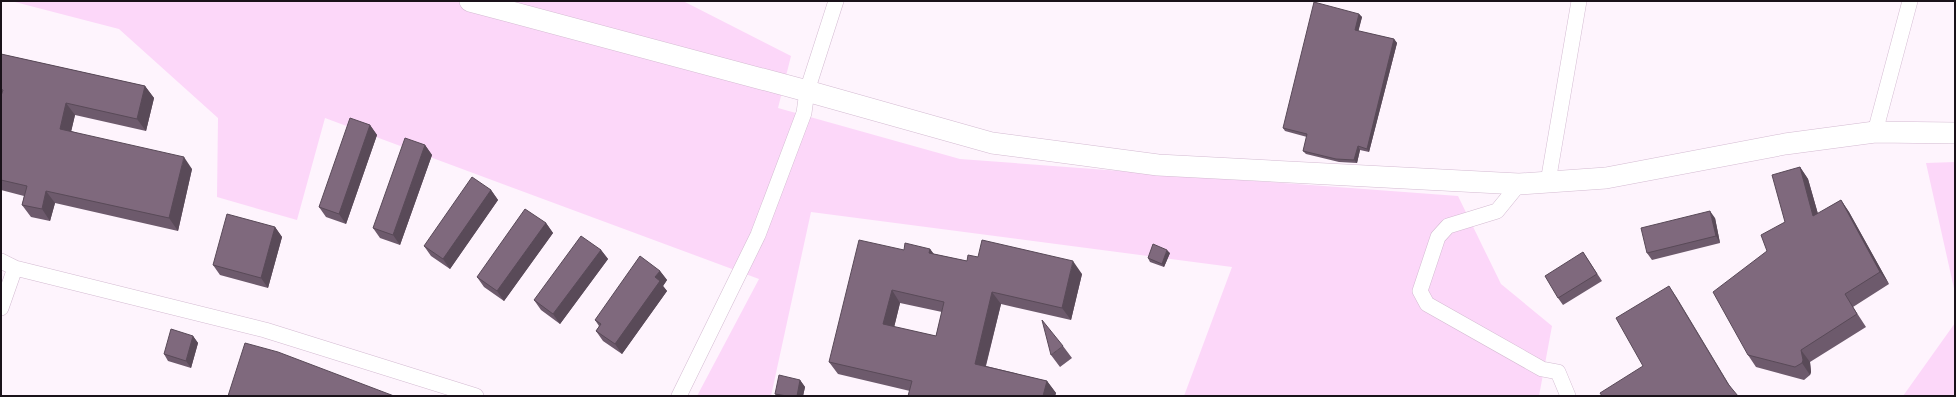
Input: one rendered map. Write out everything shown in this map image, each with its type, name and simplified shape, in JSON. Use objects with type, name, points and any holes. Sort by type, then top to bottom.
[{"type":"street","points":[[470,1],[807,91],[992,143],[1150,164],[1519,184],[1606,178],[1785,144],[1875,132],[1955,133]]},
{"type":"street","points":[[678,396],[758,235],[804,113],[807,91],[836,1]]},
{"type":"street","points":[[1548,182],[1579,1]]},
{"type":"street","points":[[1875,132],[1910,1]]},
{"type":"street","points":[[1519,184],[1497,211],[1448,226],[1438,237],[1420,291],[1427,304],[1542,369],[1558,372],[1568,396]]},
{"type":"street","points":[[1,261],[15,268],[265,330],[476,396]]},
{"type":"street","points":[[1,308],[15,268]]},
{"type":"shaded area","points":[[11,1],[683,1],[791,56],[778,108],[960,159],[1458,196],[1501,284],[1552,326],[1539,396],[1184,396],[1232,267],[811,212],[771,396],[697,396],[759,279],[325,118],[297,220],[217,197],[218,118],[119,29]]},
{"type":"shaded area","points":[[1955,162],[1955,293],[1926,163]]},
{"type":"shaded area","points":[[1955,323],[1955,396],[1903,396]]},
{"type":"building","points":[[1314,2],[1359,14],[1355,30],[1394,39],[1367,149],[1358,146],[1354,160],[1336,159],[1303,151],[1307,134],[1283,128]]},
{"type":"building","points":[[1,54],[145,86],[137,119],[66,103],[60,129],[184,157],[169,218],[46,191],[42,209],[22,205],[27,186],[1,180],[1,96],[3,90],[1,89]]},
{"type":"building","points":[[350,118],[370,125],[339,214],[319,207]]},
{"type":"building","points":[[405,138],[425,145],[393,235],[373,228]]},
{"type":"building","points":[[1800,167],[1813,216],[1841,200],[1880,272],[1845,294],[1857,314],[1801,350],[1803,360],[1802,363],[1795,367],[1748,355],[1713,292],[1767,251],[1761,235],[1785,222],[1772,175]]},
{"type":"building","points":[[472,177],[491,190],[443,259],[424,246]]},
{"type":"building","points":[[525,209],[546,223],[497,291],[477,277]]},
{"type":"building","points":[[1710,211],[1716,236],[1647,253],[1641,228]]},
{"type":"building","points":[[227,214],[275,227],[261,278],[213,265]]},
{"type":"building","points":[[581,236],[601,250],[553,314],[534,300]]},
{"type":"building","points":[[859,240],[904,250],[905,243],[930,249],[929,253],[967,261],[968,255],[978,257],[982,240],[1073,261],[1062,308],[992,292],[975,364],[1047,381],[1043,396],[908,396],[912,381],[829,362]],"holes":[[[892,290],[944,302],[936,336],[883,324]]]},
{"type":"building","points":[[1153,244],[1167,250],[1162,264],[1148,258]]},
{"type":"building","points":[[1583,252],[1597,274],[1558,298],[1545,276]]},
{"type":"building","points":[[640,256],[660,271],[655,277],[660,281],[615,344],[596,331],[601,324],[595,320]]},
{"type":"building","points":[[1669,286],[1728,384],[1738,396],[1602,396],[1600,393],[1643,366],[1616,318]]},
{"type":"building","points":[[1042,320],[1063,346],[1051,355]]},
{"type":"building","points":[[171,329],[193,336],[186,361],[164,354]]},
{"type":"building","points":[[245,343],[278,352],[394,396],[228,396]]},
{"type":"building","points":[[779,375],[800,380],[797,396],[775,394]]}]
